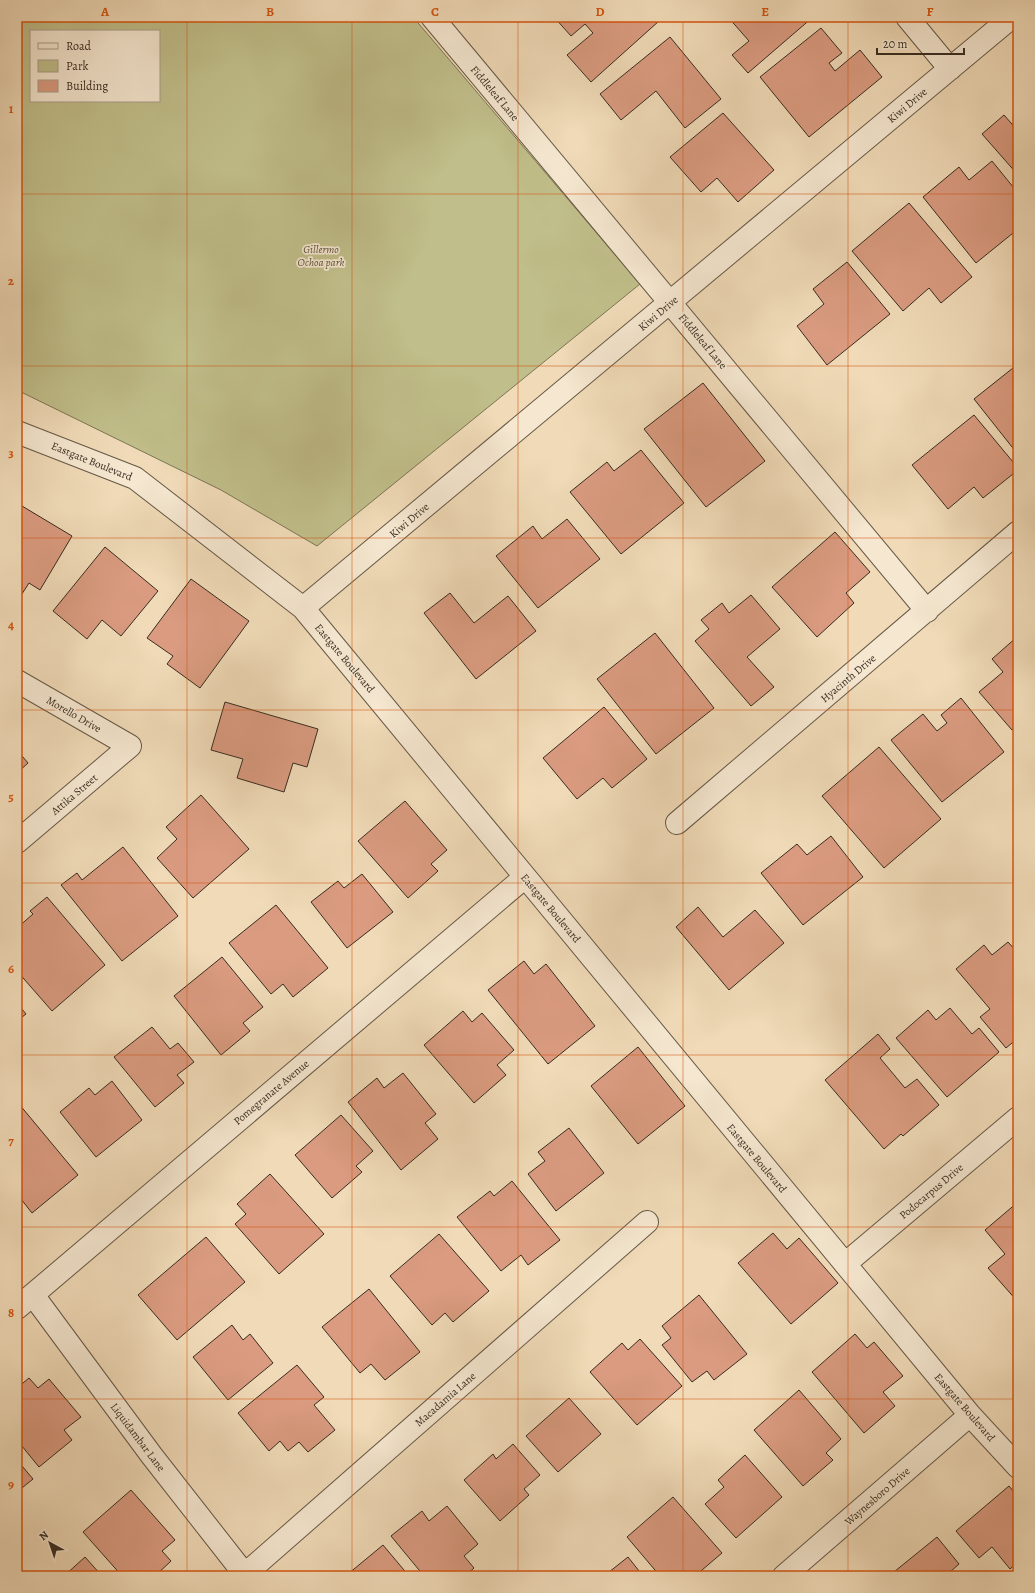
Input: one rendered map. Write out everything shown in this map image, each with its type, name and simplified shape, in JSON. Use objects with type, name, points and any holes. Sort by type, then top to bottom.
[{"type":"street","name":"Fiddleleaf Lane","points":[[432,17],[927,611]]},
{"type":"street","points":[[907,17],[950,69]]},
{"type":"street","name":"Kiwi Drive","points":[[303,608],[1012,17]]},
{"type":"street","name":"Eastgate Boulevard","points":[[17,432],[135,478],[303,608],[970,1415],[1018,1467]]},
{"type":"street","name":"Hyacinth Drive","points":[[677,823],[1018,532]]},
{"type":"street","name":"Morello Drive","points":[[17,681],[130,746]]},
{"type":"street","name":"Attika Street","points":[[17,842],[130,746]]},
{"type":"street","name":"Pomegranate Avenue","points":[[25,1302],[525,877]]},
{"type":"street","name":"Podocarpus Drive","points":[[845,1264],[1018,1118]]},
{"type":"street","name":"Macadamia Lane","points":[[245,1575],[647,1222]]},
{"type":"street","name":"Liquidambar Lane","points":[[25,1302],[152,1456],[245,1575]]},
{"type":"street","name":"Waynesboro Drive","points":[[784,1576],[970,1415]]},
{"type":"green space","name":"Gillermo Ochoa park","points":[[17,17],[413,17],[640,284],[317,546],[221,490],[17,390]]},
{"type":"building","points":[[554,17],[655,17],[659,21],[591,82],[567,55],[593,33],[585,24],[571,36]]},
{"type":"building","points":[[728,17],[813,17],[748,73],[732,55],[749,41]]},
{"type":"building","points":[[821,28],[842,53],[829,63],[835,71],[860,50],[882,77],[809,137],[760,77]]},
{"type":"building","points":[[670,37],[721,99],[685,128],[656,91],[621,120],[600,94]]},
{"type":"building","points":[[723,113],[774,170],[738,202],[717,178],[701,192],[670,157]]},
{"type":"building","points":[[1004,115],[1018,131],[1018,175],[982,134]]},
{"type":"building","points":[[992,161],[1018,193],[1018,229],[976,263],[923,197],[959,167],[969,180]]},
{"type":"building","points":[[909,203],[972,277],[941,303],[929,288],[903,311],[852,251]]},
{"type":"building","points":[[847,262],[890,314],[827,365],[797,326],[824,304],[813,289]]},
{"type":"building","points":[[1018,364],[1018,450],[1016,452],[974,399]]},
{"type":"building","points":[[703,383],[765,461],[706,507],[644,429]]},
{"type":"building","points":[[974,415],[1018,468],[1018,470],[983,498],[974,487],[948,509],[912,465]]},
{"type":"building","points":[[641,450],[684,503],[621,554],[570,492],[607,462],[614,471]]},
{"type":"building","points":[[17,503],[72,536],[40,590],[29,583],[20,597],[17,596]]},
{"type":"building","points":[[567,519],[600,559],[538,608],[496,556],[533,526],[542,539]]},
{"type":"building","points":[[835,532],[870,572],[846,593],[854,603],[817,637],[772,587]]},
{"type":"building","points":[[105,547],[158,591],[121,636],[102,620],[87,639],[53,611]]},
{"type":"building","points":[[191,579],[249,621],[200,688],[167,664],[173,656],[147,638]]},
{"type":"building","points":[[450,593],[474,623],[508,596],[536,631],[476,679],[424,613]]},
{"type":"building","points":[[751,595],[780,629],[747,657],[774,687],[751,706],[695,641],[709,629],[701,620],[722,603],[729,613]]},
{"type":"building","points":[[655,633],[714,708],[656,754],[597,679]]},
{"type":"building","points":[[1018,636],[1018,725],[1012,730],[979,692],[1003,672],[992,659]]},
{"type":"building","points":[[961,698],[1004,752],[942,802],[891,740],[923,714],[937,731],[947,723],[941,715]]},
{"type":"building","points":[[225,702],[318,729],[307,767],[293,763],[284,792],[237,778],[243,759],[211,750]]},
{"type":"building","points":[[604,707],[647,759],[612,788],[603,778],[577,799],[543,758]]},
{"type":"building","points":[[879,747],[941,819],[884,868],[822,796]]},
{"type":"building","points":[[17,750],[28,763],[17,773]]},
{"type":"building","points":[[201,795],[249,849],[193,898],[157,858],[177,839],[166,827]]},
{"type":"building","points":[[405,801],[447,850],[431,864],[438,871],[408,898],[358,841]]},
{"type":"building","points":[[831,836],[863,877],[803,925],[761,873],[797,844],[807,855]]},
{"type":"building","points":[[123,847],[178,916],[122,961],[61,885],[77,873],[82,880]]},
{"type":"building","points":[[362,874],[393,912],[347,948],[311,902],[338,881],[344,888]]},
{"type":"building","points":[[47,897],[105,965],[52,1011],[17,971],[17,928],[33,914],[30,911]]},
{"type":"building","points":[[276,905],[328,968],[293,997],[283,984],[271,994],[229,943]]},
{"type":"building","points":[[698,907],[723,937],[755,910],[784,943],[729,990],[676,927]]},
{"type":"building","points":[[1008,942],[1018,953],[1018,1038],[1006,1048],[980,1017],[990,1009],[956,969],[984,945],[992,955]]},
{"type":"building","points":[[222,957],[263,1007],[243,1023],[250,1031],[221,1055],[174,996]]},
{"type":"building","points":[[524,961],[534,974],[546,964],[595,1026],[548,1064],[488,990]]},
{"type":"building","points":[[17,1003],[26,1014],[17,1021]]},
{"type":"building","points":[[950,1008],[972,1034],[979,1028],[999,1052],[947,1097],[896,1038],[928,1010],[936,1020]]},
{"type":"building","points":[[463,1011],[472,1022],[482,1013],[514,1050],[497,1065],[506,1075],[474,1103],[424,1045]]},
{"type":"building","points":[[152,1027],[170,1049],[178,1043],[194,1062],[177,1075],[184,1083],[155,1107],[114,1057]]},
{"type":"building","points":[[878,1034],[890,1049],[880,1058],[905,1088],[917,1079],[939,1105],[903,1136],[901,1134],[884,1149],[825,1080]]},
{"type":"building","points":[[638,1047],[685,1106],[638,1144],[591,1086]]},
{"type":"building","points":[[403,1073],[436,1114],[425,1123],[438,1139],[401,1170],[348,1102],[377,1078],[384,1088]]},
{"type":"building","points":[[112,1081],[142,1120],[96,1157],[60,1112],[89,1088],[95,1095]]},
{"type":"building","points":[[19,1104],[78,1175],[32,1213],[17,1194],[17,1106]]},
{"type":"building","points":[[341,1115],[373,1151],[356,1166],[362,1172],[332,1198],[295,1155]]},
{"type":"building","points":[[569,1128],[604,1173],[556,1211],[528,1174],[545,1161],[538,1152]]},
{"type":"building","points":[[270,1174],[324,1234],[279,1274],[235,1224],[246,1214],[237,1204]]},
{"type":"building","points":[[512,1181],[560,1240],[528,1265],[521,1255],[501,1271],[457,1217],[490,1191],[494,1196]]},
{"type":"building","points":[[1018,1202],[1018,1302],[988,1268],[1005,1254],[985,1230]]},
{"type":"building","points":[[773,1233],[787,1249],[799,1238],[838,1283],[791,1324],[738,1263]]},
{"type":"building","points":[[439,1234],[489,1291],[453,1322],[445,1313],[432,1325],[390,1276]]},
{"type":"building","points":[[206,1237],[245,1282],[177,1340],[138,1295]]},
{"type":"building","points":[[369,1289],[420,1352],[385,1380],[371,1364],[360,1373],[322,1327]]},
{"type":"building","points":[[699,1295],[747,1354],[714,1380],[707,1371],[692,1382],[662,1345],[671,1338],[662,1326]]},
{"type":"building","points":[[232,1325],[243,1340],[250,1334],[273,1363],[228,1400],[193,1357]]},
{"type":"building","points":[[855,1334],[867,1348],[874,1342],[903,1376],[883,1392],[895,1406],[864,1433],[812,1372]]},
{"type":"building","points":[[640,1339],[682,1386],[637,1425],[590,1372],[622,1343],[628,1350]]},
{"type":"building","points":[[297,1365],[324,1397],[314,1405],[335,1430],[308,1452],[299,1442],[288,1451],[280,1441],[269,1451],[238,1413]]},
{"type":"building","points":[[29,1378],[38,1388],[49,1379],[81,1417],[64,1430],[72,1440],[39,1467],[17,1440],[17,1388]]},
{"type":"building","points":[[799,1390],[841,1439],[826,1453],[833,1460],[803,1486],[754,1430]]},
{"type":"building","points":[[569,1398],[601,1434],[558,1472],[526,1436]]},
{"type":"building","points":[[513,1444],[540,1475],[524,1489],[529,1495],[500,1521],[464,1480],[493,1454],[496,1459]]},
{"type":"building","points":[[745,1455],[782,1497],[736,1538],[705,1504],[724,1487],[718,1480]]},
{"type":"building","points":[[17,1460],[33,1479],[17,1492]]},
{"type":"building","points":[[1009,1486],[1018,1497],[1018,1562],[1010,1569],[992,1547],[979,1558],[956,1531]]},
{"type":"building","points":[[131,1490],[175,1540],[162,1551],[171,1561],[155,1576],[122,1576],[83,1532]]},
{"type":"building","points":[[673,1497],[722,1553],[695,1576],[660,1576],[627,1537]]},
{"type":"building","points":[[447,1506],[478,1544],[464,1556],[474,1568],[465,1576],[454,1576],[451,1573],[447,1576],[424,1576],[391,1536],[422,1511],[429,1521]]},
{"type":"building","points":[[937,1537],[959,1564],[950,1572],[953,1576],[889,1576]]},
{"type":"building","points":[[383,1545],[409,1576],[350,1576],[348,1574]]},
{"type":"building","points":[[85,1557],[102,1576],[64,1576]]},
{"type":"building","points":[[628,1557],[643,1576],[604,1576]]}]
